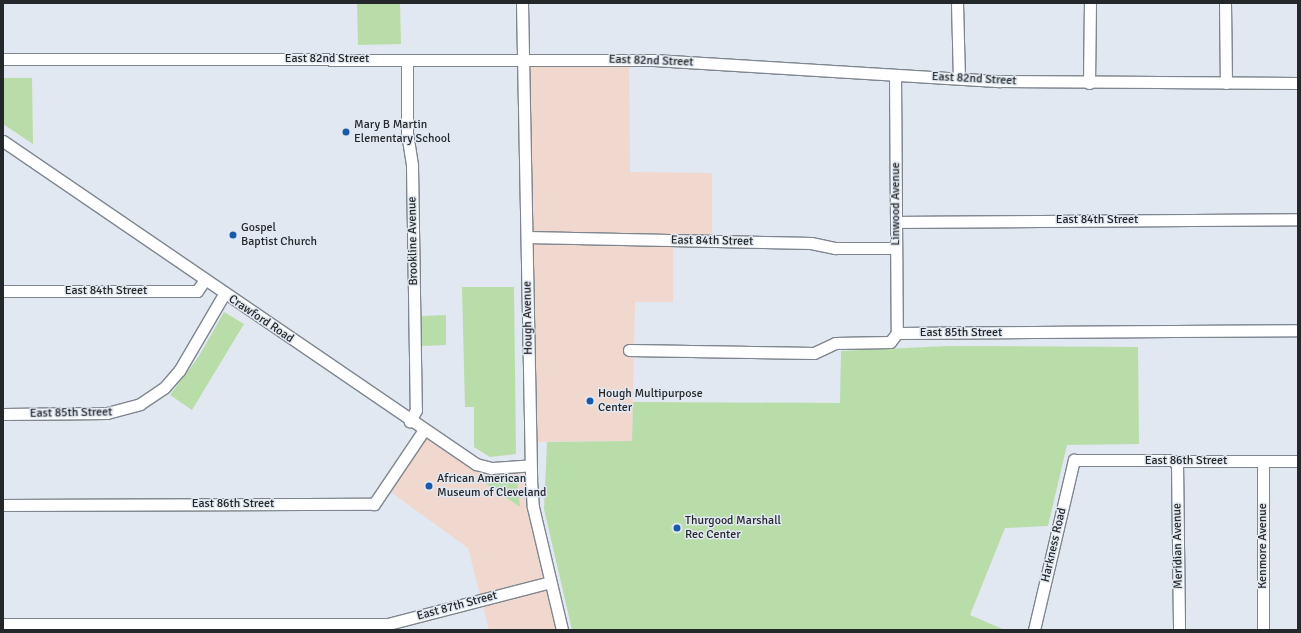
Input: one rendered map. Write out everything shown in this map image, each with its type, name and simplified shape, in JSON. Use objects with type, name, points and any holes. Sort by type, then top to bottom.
[{"type":"street","name":"Hough Avenue","points":[[522,3],[530,465],[533,507],[562,630]]},
{"type":"street","points":[[957,3],[959,78]]},
{"type":"street","points":[[1089,83],[1090,3]]},
{"type":"street","points":[[1225,3],[1226,83]]},
{"type":"street","name":"East 82nd Street","points":[[3,59],[654,60],[895,75],[1089,83],[1298,84]]},
{"type":"street","name":"Brookline Avenue","points":[[407,60],[407,133],[412,166],[416,410],[410,421]]},
{"type":"street","name":"Linwood Avenue","points":[[895,75],[897,333]]},
{"type":"street","name":"Crawford Road","points":[[3,141],[204,281],[410,421],[483,467],[530,465]]},
{"type":"street","name":"East 84th Street","points":[[896,222],[1298,219]]},
{"type":"street","name":"East 84th Street","points":[[527,237],[811,243],[835,248],[896,248]]},
{"type":"street","name":"East 84th Street","points":[[3,291],[197,292],[204,281]]},
{"type":"street","name":"East 85th Street","points":[[3,414],[107,413],[140,404],[164,388],[179,371],[224,294]]},
{"type":"street","name":"East 85th Street","points":[[629,350],[814,353],[835,343],[890,342],[897,333],[1298,330]]},
{"type":"street","name":"East 86th Street","points":[[3,505],[374,504],[424,430]]},
{"type":"street","name":"East 86th Street","points":[[1074,460],[1177,462],[1298,461]]},
{"type":"street","name":"Harkness Road","points":[[1034,630],[1074,460]]},
{"type":"street","name":"Meridian Avenue","points":[[1177,462],[1178,630]]},
{"type":"street","name":"Kenmore Avenue","points":[[1263,462],[1263,630]]},
{"type":"street","name":"East 87th Street","points":[[3,624],[388,624],[550,582]]},
{"type":"shaded area","points":[[523,60],[629,60],[630,172],[712,173],[712,241],[673,240],[673,302],[635,302],[632,441],[529,442]]},
{"type":"shaded area","points":[[424,430],[476,464],[530,465],[562,630],[489,630],[468,548],[385,488]]},
{"type":"green space","points":[[357,3],[400,3],[401,44],[358,45]]},
{"type":"green space","points":[[3,78],[32,78],[33,144],[3,124]]},
{"type":"green space","points":[[462,287],[514,287],[516,454],[490,457],[474,447],[474,407],[465,407]]},
{"type":"green space","points":[[224,312],[244,324],[192,410],[170,395],[199,356]]},
{"type":"green space","points":[[446,315],[446,345],[422,346],[422,316]]},
{"type":"green space","points":[[948,346],[1138,347],[1139,444],[1067,445],[1048,526],[1005,528],[970,615],[1005,630],[572,630],[544,509],[547,442],[632,441],[633,402],[840,403],[841,351]]},
{"type":"green space","points":[[514,478],[517,480],[520,507],[479,479]]},
{"type":"place","name":"Mary B Martin Elementary School","points":[[346,132]]},
{"type":"place","name":"Gospel Baptist Church","points":[[233,235]]},
{"type":"place","name":"Hough Multipurpose Center","points":[[590,401]]},
{"type":"place","name":"African American Museum of Cleveland","points":[[429,486]]},
{"type":"place","name":"Thurgood Marshall Rec Center","points":[[677,528]]}]
